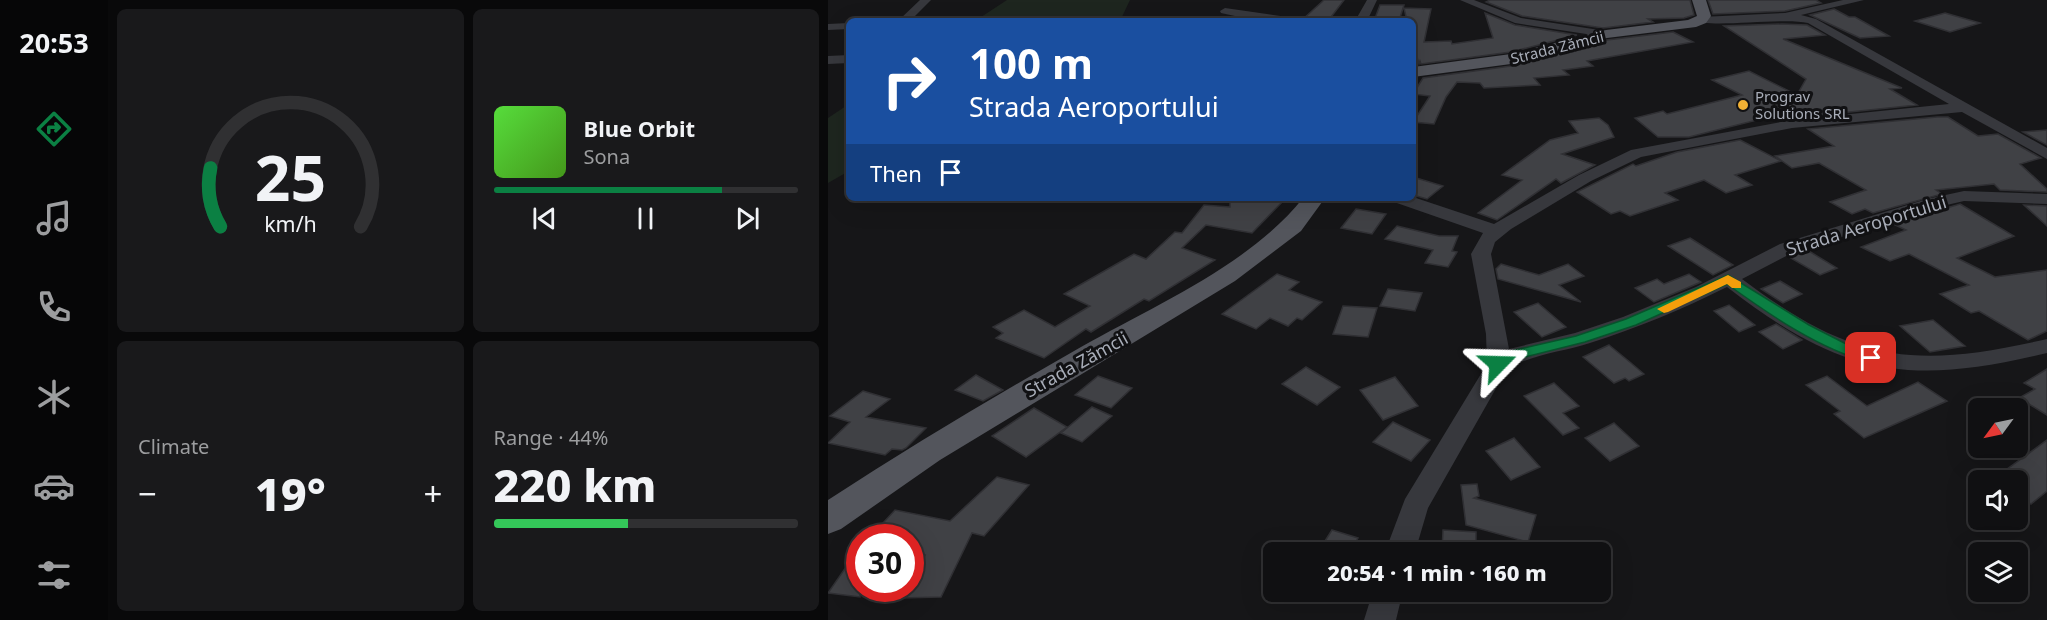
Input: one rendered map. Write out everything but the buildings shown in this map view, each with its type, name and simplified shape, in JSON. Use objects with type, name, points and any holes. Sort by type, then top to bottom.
[{"type":"main road","points":[[1699,0],[1704,16],[1701,20]]},
{"type":"main road","name":"Strada Zămcii","points":[[1416,72],[1511,58],[1606,34],[1679,26],[1701,20]]},
{"type":"main road","name":"Strada Zămcii","points":[[828,519],[928,451],[1226,276],[1285,233],[1312,201]]},
{"type":"street","points":[[907,18],[926,0]]},
{"type":"street","points":[[1363,18],[1372,0]]},
{"type":"street","points":[[1465,0],[1519,21],[1606,34]]},
{"type":"street","points":[[1701,20],[1722,21],[1787,16],[1859,0]]},
{"type":"street","points":[[1225,11],[1260,18]]},
{"type":"street","points":[[1787,16],[1812,21],[2047,154]]},
{"type":"street","points":[[828,27],[846,26]]},
{"type":"street","points":[[828,60],[846,59]]},
{"type":"street","points":[[1403,542],[1415,507],[1498,364],[1497,334],[1481,254],[1487,239],[1496,231],[1585,178],[1637,153],[1792,124],[1965,107]]},
{"type":"street","name":"Strada Aeroportului","points":[[1498,364],[1516,354],[1580,339],[1631,322],[1728,278],[1787,248],[1952,198],[1982,196],[2047,199]]},
{"type":"street","points":[[1409,201],[1496,231]]},
{"type":"street","points":[[1728,278],[1762,304],[1804,328],[1849,351],[1871,358],[1904,363],[1937,364],[1993,360],[2047,346]]},
{"type":"street","points":[[1380,620],[1385,602]]},
{"type":"shaded area","points":[[1007,0],[1130,0],[1121,18],[980,18]]},
{"type":"shaded area","points":[[846,106],[846,173],[828,183],[828,118]]},
{"type":"slow traffic","points":[[1664,309],[1728,278],[1736,285]]},
{"type":"place","name":"Prograv Solutions SRL","points":[[1743,105]]},
{"type":"route","points":[[1498,364],[1516,354],[1548,348],[1631,322],[1728,278],[1762,304],[1804,328],[1849,351],[1871,358]]}]
